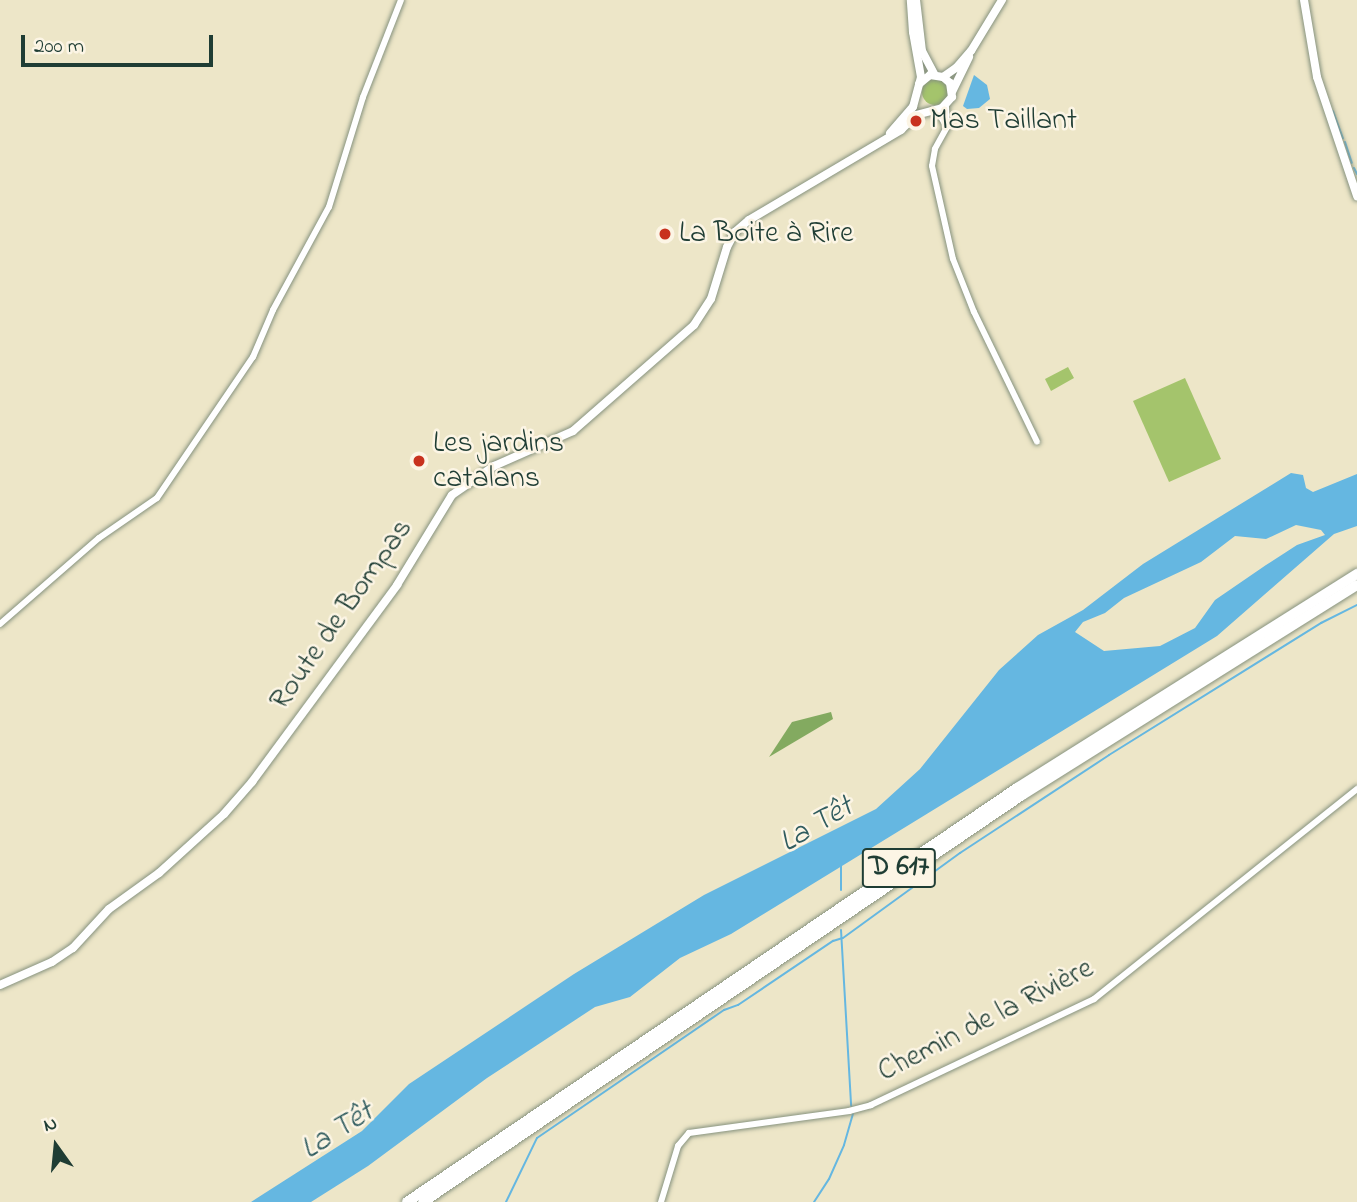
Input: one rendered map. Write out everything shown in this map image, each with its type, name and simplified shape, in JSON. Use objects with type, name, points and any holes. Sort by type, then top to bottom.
[{"type":"highway","name":"D 617","points":[[424,1202],[1022,794],[1338,597],[1356,577]]},
{"type":"highway","name":"D 617","points":[[407,1202],[1017,788],[1356,577]]},
{"type":"highway","points":[[1338,597],[1357,593]]},
{"type":"main road","points":[[874,147],[905,118],[917,95],[921,70],[912,32],[911,0]]},
{"type":"main road","points":[[916,0],[922,51],[939,76],[950,83],[953,92]]},
{"type":"main road","points":[[874,147],[901,130],[916,115],[946,106],[971,51],[1002,0]]},
{"type":"main road","points":[[1304,0],[1317,77],[1357,196]]},
{"type":"main road","points":[[919,84],[926,77],[939,76],[956,68],[971,51]]},
{"type":"main road","points":[[917,95],[922,104],[934,110]]},
{"type":"main road","name":"Route de Bompas","points":[[0,985],[52,962],[73,948],[109,909],[159,873],[225,814],[252,782],[397,585],[452,495],[494,466],[573,431],[704,313],[727,247],[735,232],[749,220],[874,147]]},
{"type":"street","points":[[0,624],[99,538],[157,498],[253,357],[273,310],[329,207],[363,97],[401,0]]},
{"type":"street","points":[[946,106],[947,127],[935,149],[932,166],[953,259],[974,312],[1037,442]]},
{"type":"street","points":[[934,110],[947,127]]},
{"type":"street","name":"Chemin de la Rivière","points":[[660,1202],[678,1146],[689,1133],[864,1107],[1094,999],[1357,789]]},
{"type":"green space","points":[[935,79],[944,83],[948,92],[944,101],[935,105],[926,101],[922,92],[926,83]]},
{"type":"green space","points":[[1068,367],[1074,378],[1051,391],[1045,379]]},
{"type":"green space","points":[[1185,378],[1221,459],[1169,482],[1133,401]]},
{"type":"green space","points":[[831,712],[833,719],[769,757],[792,722]]},
{"type":"water","points":[[974,75],[987,85],[990,99],[979,108],[967,109],[963,106]]},
{"type":"water","points":[[1291,473],[1303,475],[1306,488],[1313,492],[1357,474],[1357,526],[1334,534],[1217,636],[731,934],[680,958],[630,997],[595,1007],[487,1078],[368,1166],[311,1202],[251,1202],[362,1131],[409,1084],[574,974],[704,895],[876,809],[920,769],[999,670],[1038,635],[1083,610],[1143,564]],"holes":[[[1296,525],[1321,530],[1325,535],[1297,545],[1266,565],[1215,600],[1195,628],[1160,646],[1104,651],[1075,632],[1083,622],[1105,613],[1124,598],[1201,562],[1235,536],[1266,539]]]},
{"type":"waterway","points":[[1333,111],[1343,138]]},
{"type":"waterway","points":[[1345,142],[1352,163]]},
{"type":"waterway","points":[[1354,168],[1357,174]]},
{"type":"waterway","points":[[506,1202],[537,1138],[724,1010],[738,1005],[833,941],[843,938],[960,853],[1109,755],[1321,623],[1357,605]]},
{"type":"waterway","points":[[841,866],[841,890]]},
{"type":"waterway","points":[[841,930],[851,1106]]},
{"type":"waterway","points":[[814,1202],[829,1179],[844,1145],[853,1114]]},
{"type":"place","name":"Mas Taillant","points":[[916,121]]},
{"type":"place","name":"La Boite à Rire","points":[[665,234]]},
{"type":"place","name":"Les jardins catalans","points":[[419,461]]},
{"type":"water label","name":"La Têt","points":[[817,826]]},
{"type":"water label","name":"La Têt","points":[[338,1132]]}]
